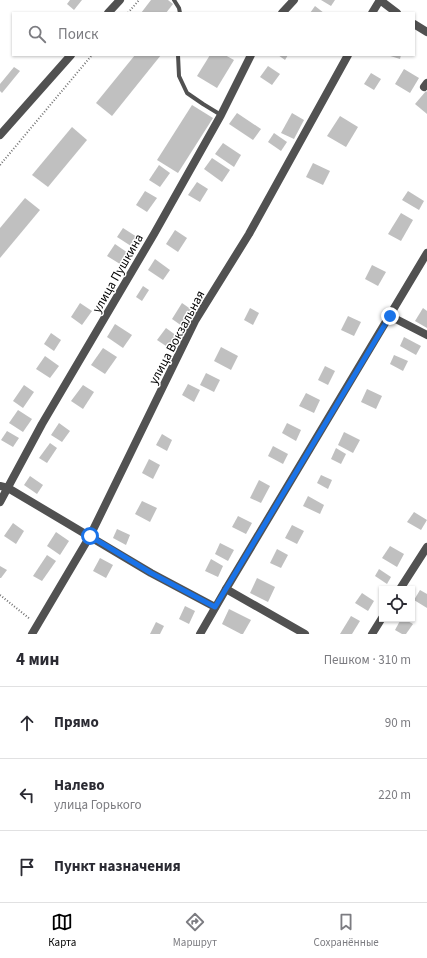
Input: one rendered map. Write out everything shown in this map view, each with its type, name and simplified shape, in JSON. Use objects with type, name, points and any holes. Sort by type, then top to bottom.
[{"type":"street","points":[[109,12],[120,0]]},
{"type":"street","points":[[283,12],[294,0]]},
{"type":"street","points":[[373,12],[380,0],[396,12]]},
{"type":"street","points":[[415,25],[427,32]]},
{"type":"street","points":[[0,135],[70,56]]},
{"type":"street","name":"улица Пушкина","points":[[0,502],[4,487],[154,234],[221,115],[250,56]]},
{"type":"street","name":"улица Вокзальная","points":[[32,634],[90,536],[195,321],[249,234],[347,56]]},
{"type":"street","points":[[200,634],[427,253]]},
{"type":"street","points":[[390,316],[427,335]]},
{"type":"street","points":[[4,487],[151,573],[215,607]]},
{"type":"street","points":[[402,586],[427,547]]},
{"type":"street","points":[[226,589],[306,634]]},
{"type":"street","points":[[372,634],[380,622]]},
{"type":"lane","points":[[174,0],[180,12]]},
{"type":"lane","points":[[178,56],[179,76],[187,93],[221,115]]},
{"type":"path","points":[[129,12],[139,0]]},
{"type":"path","points":[[0,165],[91,56]]},
{"type":"path","points":[[0,595],[38,625]]},
{"type":"building","points":[[70,0],[82,0],[74,10],[67,4]]},
{"type":"building","points":[[151,0],[168,0],[173,4],[167,12],[142,12]]},
{"type":"building","points":[[321,0],[335,0],[331,6]]},
{"type":"building","points":[[315,6],[323,12],[311,12]]},
{"type":"building","points":[[134,56],[160,56],[112,116],[96,103]]},
{"type":"building","points":[[209,56],[227,56],[234,60],[217,88],[197,76]]},
{"type":"building","points":[[279,56],[287,56],[285,60]]},
{"type":"building","points":[[390,56],[401,56],[400,59]]},
{"type":"building","points":[[268,66],[280,74],[272,85],[260,77]]},
{"type":"building","points":[[14,67],[20,71],[2,93],[0,91],[0,84]]},
{"type":"building","points":[[404,69],[419,78],[410,93],[395,84]]},
{"type":"building","points":[[371,73],[381,79],[374,90],[364,84]]},
{"type":"building","points":[[426,91],[427,92],[427,114],[415,104]]},
{"type":"building","points":[[192,105],[213,118],[178,173],[157,160]]},
{"type":"building","points":[[237,113],[261,129],[253,140],[229,124]]},
{"type":"building","points":[[292,113],[304,120],[294,139],[281,133]]},
{"type":"building","points":[[340,116],[358,127],[346,147],[327,136]]},
{"type":"building","points":[[72,127],[87,140],[48,187],[32,175]]},
{"type":"building","points":[[274,133],[287,142],[281,151],[268,142]]},
{"type":"building","points":[[223,143],[241,155],[234,167],[215,154]]},
{"type":"building","points":[[212,158],[230,170],[222,182],[204,169]]},
{"type":"building","points":[[313,163],[330,171],[323,185],[306,177]]},
{"type":"building","points":[[159,165],[170,173],[160,187],[149,180]]},
{"type":"building","points":[[197,182],[208,189],[200,202],[188,195]]},
{"type":"building","points":[[145,191],[157,198],[147,212],[136,205]]},
{"type":"building","points":[[408,191],[424,201],[419,210],[402,200]]},
{"type":"building","points":[[25,198],[40,210],[0,258],[0,228]]},
{"type":"building","points":[[401,213],[413,220],[401,241],[388,234]]},
{"type":"building","points":[[123,228],[137,237],[131,246],[117,237]]},
{"type":"building","points":[[175,230],[187,238],[178,252],[166,244]]},
{"type":"building","points":[[115,244],[128,253],[120,264],[107,256]]},
{"type":"building","points":[[155,259],[170,270],[163,280],[148,270]]},
{"type":"building","points":[[372,265],[386,272],[378,286],[365,279]]},
{"type":"building","points":[[143,286],[149,290],[142,301],[136,297]]},
{"type":"building","points":[[80,303],[92,311],[82,325],[71,317]]},
{"type":"building","points":[[182,303],[192,310],[182,326],[172,319]]},
{"type":"building","points":[[250,308],[259,313],[253,325],[244,320]]},
{"type":"building","points":[[423,308],[427,311],[427,328],[415,321]]},
{"type":"building","points":[[348,316],[361,322],[354,336],[341,330]]},
{"type":"building","points":[[115,324],[132,335],[123,348],[107,337]]},
{"type":"building","points":[[166,328],[177,336],[169,348],[157,340]]},
{"type":"building","points":[[51,333],[61,340],[54,351],[44,344]]},
{"type":"building","points":[[404,337],[421,346],[416,355],[400,346]]},
{"type":"building","points":[[221,347],[238,356],[231,370],[214,361]]},
{"type":"building","points":[[103,348],[117,357],[105,374],[91,365]]},
{"type":"building","points":[[394,355],[408,361],[403,371],[390,364]]},
{"type":"building","points":[[45,356],[59,366],[50,378],[36,369]]},
{"type":"building","points":[[325,366],[335,371],[328,385],[318,380]]},
{"type":"building","points":[[206,373],[220,380],[214,392],[200,385]]},
{"type":"building","points":[[188,384],[200,390],[194,402],[182,395]]},
{"type":"building","points":[[24,385],[34,392],[23,408],[13,401]]},
{"type":"building","points":[[83,385],[94,392],[83,409],[71,401]]},
{"type":"building","points":[[367,389],[382,396],[376,409],[361,402]]},
{"type":"building","points":[[306,393],[320,400],[314,413],[299,406]]},
{"type":"building","points":[[18,410],[32,419],[23,432],[9,423]]},
{"type":"building","points":[[59,423],[70,431],[62,442],[51,435]]},
{"type":"building","points":[[287,423],[301,430],[296,441],[282,433]]},
{"type":"building","points":[[7,431],[19,438],[13,447],[1,440]]},
{"type":"building","points":[[344,432],[360,440],[353,453],[338,445]]},
{"type":"building","points":[[162,434],[172,440],[167,451],[156,445]]},
{"type":"building","points":[[50,443],[57,448],[47,463],[39,458]]},
{"type":"building","points":[[273,446],[288,454],[283,464],[268,456]]},
{"type":"building","points":[[336,448],[346,454],[341,464],[331,459]]},
{"type":"building","points":[[149,459],[160,465],[153,479],[142,473]]},
{"type":"building","points":[[321,475],[332,480],[328,489],[317,483]]},
{"type":"building","points":[[30,476],[43,485],[37,494],[24,485]]},
{"type":"building","points":[[259,480],[270,486],[261,503],[250,498]]},
{"type":"building","points":[[308,496],[324,505],[320,514],[303,506]]},
{"type":"building","points":[[142,501],[157,508],[150,522],[135,514]]},
{"type":"building","points":[[414,512],[427,520],[421,530],[407,522]]},
{"type":"building","points":[[238,516],[252,523],[246,534],[232,527]]},
{"type":"building","points":[[13,523],[24,531],[16,544],[4,536]]},
{"type":"building","points":[[292,525],[304,531],[297,544],[285,538]]},
{"type":"building","points":[[117,529],[130,535],[126,545],[113,538]]},
{"type":"building","points":[[56,532],[69,541],[60,555],[47,546]]},
{"type":"building","points":[[220,543],[234,550],[228,561],[215,554]]},
{"type":"building","points":[[390,546],[404,554],[397,567],[382,558]]},
{"type":"building","points":[[277,549],[288,555],[281,568],[270,563]]},
{"type":"building","points":[[47,555],[56,561],[42,581],[33,576]]},
{"type":"building","points":[[100,558],[113,565],[106,578],[93,571]]},
{"type":"building","points":[[211,559],[223,566],[218,577],[205,571]]},
{"type":"building","points":[[0,566],[7,570],[1,578],[0,578]]},
{"type":"building","points":[[379,569],[391,577],[387,584],[375,576]]},
{"type":"building","points":[[257,578],[275,587],[268,602],[250,593]]},
{"type":"building","points":[[420,590],[427,594],[427,608],[415,601]]},
{"type":"building","points":[[362,593],[374,601],[368,611],[355,603]]},
{"type":"building","points":[[185,606],[195,611],[189,624],[179,619]]},
{"type":"building","points":[[229,609],[251,620],[243,634],[222,624]]},
{"type":"building","points":[[351,616],[360,621],[352,634],[340,634]]},
{"type":"building","points":[[156,622],[164,626],[160,634],[150,634]]},
{"type":"building","points":[[399,622],[409,622],[413,624],[406,634],[402,634],[395,630]]},
{"type":"route","points":[[90,536],[151,573],[215,607],[390,316]]}]
